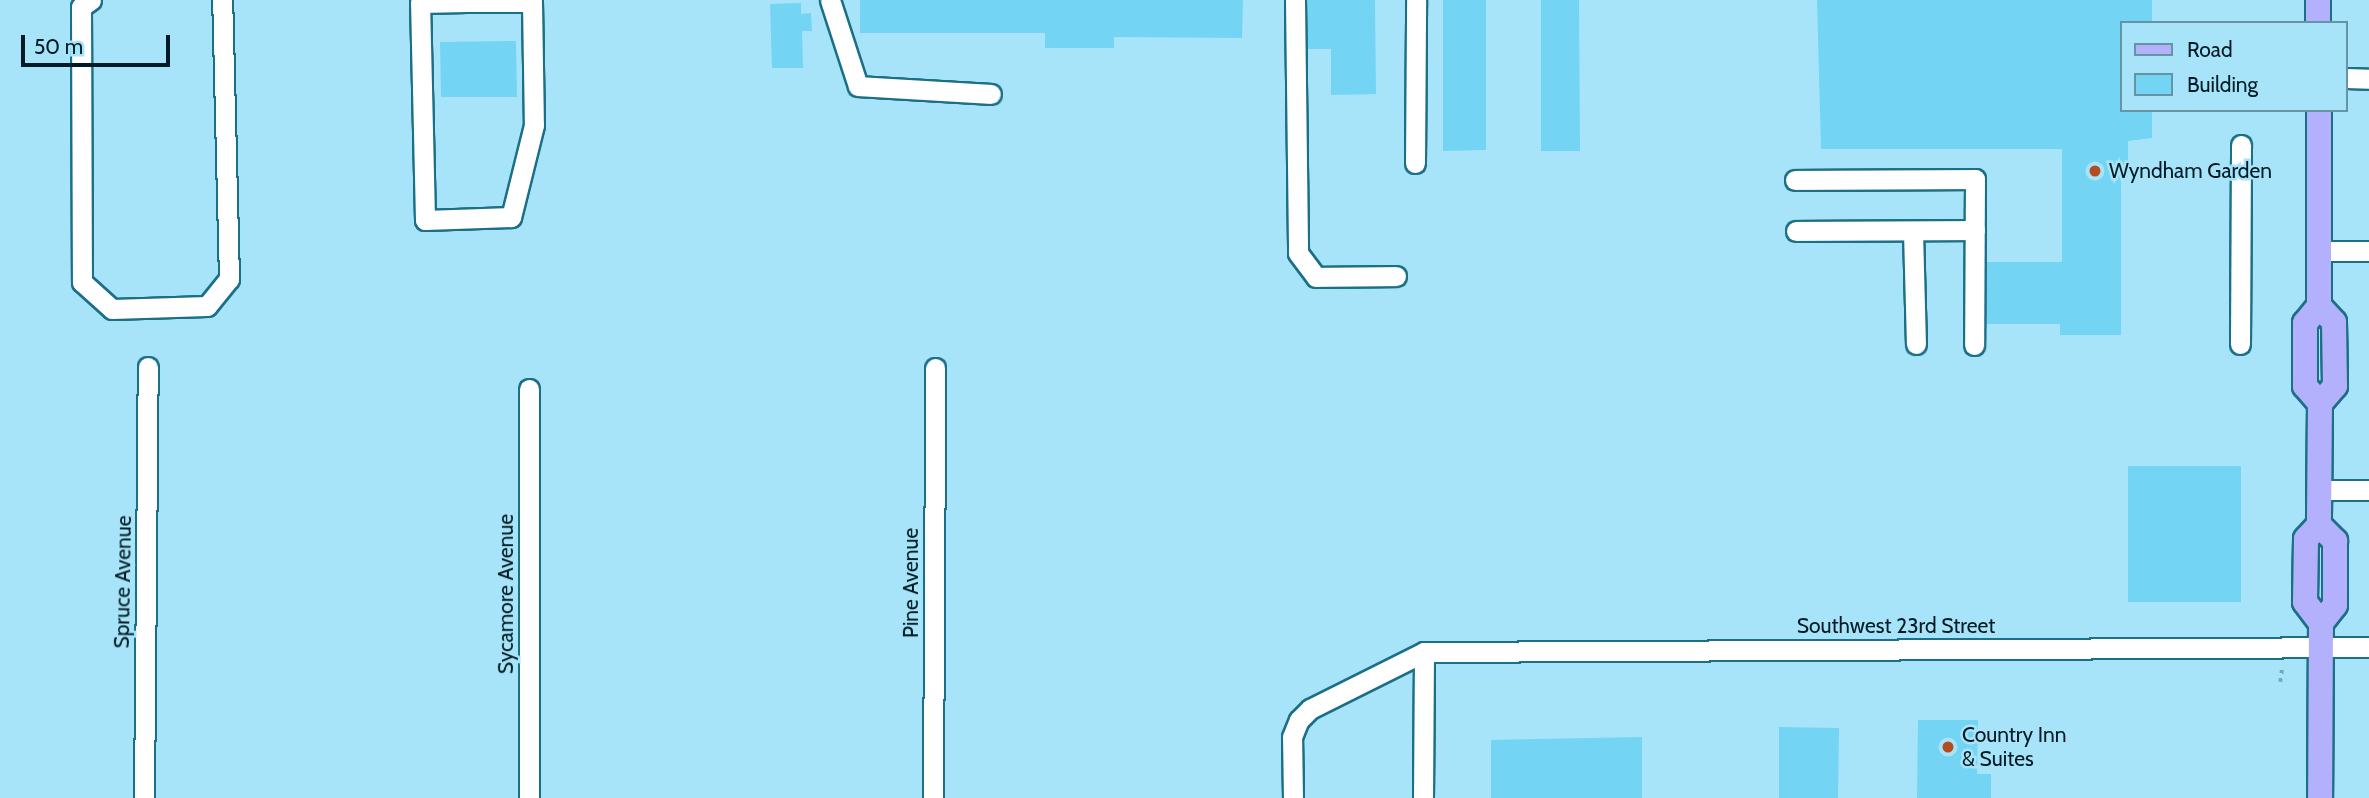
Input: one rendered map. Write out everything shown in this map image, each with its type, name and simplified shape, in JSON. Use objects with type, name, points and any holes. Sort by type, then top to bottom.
[{"type":"main road","points":[[2318,0],[2318,21]]},
{"type":"main road","points":[[2319,112],[2319,306],[2305,323],[2305,386],[2320,404],[2319,525],[2305,539],[2305,602],[2321,635],[2320,798]]},
{"type":"street","points":[[91,0],[81,7],[82,282],[112,309],[207,306],[229,279],[222,0]]},
{"type":"street","points":[[830,0],[858,86],[991,94]]},
{"type":"street","points":[[1295,0],[1298,253],[1316,277],[1396,276]]},
{"type":"street","points":[[1415,163],[1416,0]]},
{"type":"street","points":[[467,1],[532,2],[534,125],[511,217],[425,220],[420,3],[467,1]]},
{"type":"street","points":[[2348,78],[2369,79]]},
{"type":"street","points":[[2240,344],[2241,145]]},
{"type":"street","points":[[1795,180],[1975,179],[1975,345]]},
{"type":"street","points":[[1796,231],[1975,230]]},
{"type":"street","points":[[1913,231],[1916,344]]},
{"type":"street","points":[[2319,251],[2369,251]]},
{"type":"street","name":"Spruce Avenue","points":[[144,798],[148,367]]},
{"type":"street","name":"Pine Avenue","points":[[933,798],[935,368]]},
{"type":"street","name":"Sycamore Avenue","points":[[529,389],[529,798]]},
{"type":"street","points":[[2319,490],[2369,490]]},
{"type":"street","name":"Southwest 23rd Street","points":[[1424,652],[2321,635],[2369,647]]},
{"type":"street","points":[[1293,798],[1292,737],[1299,720],[1310,709],[1424,652],[1423,798]]},
{"type":"path","points":[[2280,682],[2282,666]]},
{"type":"building","points":[[860,0],[1243,0],[1242,38],[1114,37],[1114,48],[1045,48],[1045,33],[860,33]]},
{"type":"building","points":[[1307,0],[1375,0],[1376,94],[1331,95],[1331,49],[1308,49]]},
{"type":"building","points":[[1443,0],[1486,0],[1486,150],[1443,151]]},
{"type":"building","points":[[1541,0],[1579,0],[1580,151],[1541,151]]},
{"type":"building","name":"Wyndham Garden","points":[[1817,0],[2152,0],[2152,21],[2120,21],[2120,112],[2152,112],[2152,138],[2128,141],[2128,177],[2121,177],[2121,335],[2060,335],[2060,324],[1986,324],[1987,262],[2062,262],[2062,149],[1821,149]]},
{"type":"building","points":[[801,3],[801,14],[811,13],[812,31],[802,31],[803,68],[772,68],[770,4]]},
{"type":"building","points":[[516,41],[517,97],[441,97],[440,42]]},
{"type":"building","points":[[2128,466],[2241,466],[2241,602],[2128,602]]},
{"type":"building","name":"Country Inn & Suites","points":[[1918,720],[1978,720],[1977,774],[1991,774],[1991,798],[1917,798]]},
{"type":"building","points":[[1779,727],[1839,728],[1838,798],[1779,798]]},
{"type":"building","points":[[1642,737],[1642,798],[1491,798],[1491,740]]},
{"type":"place","name":"Wyndham Garden","points":[[2095,171]]},
{"type":"place","name":"Country Inn & Suites","points":[[1948,747]]}]
